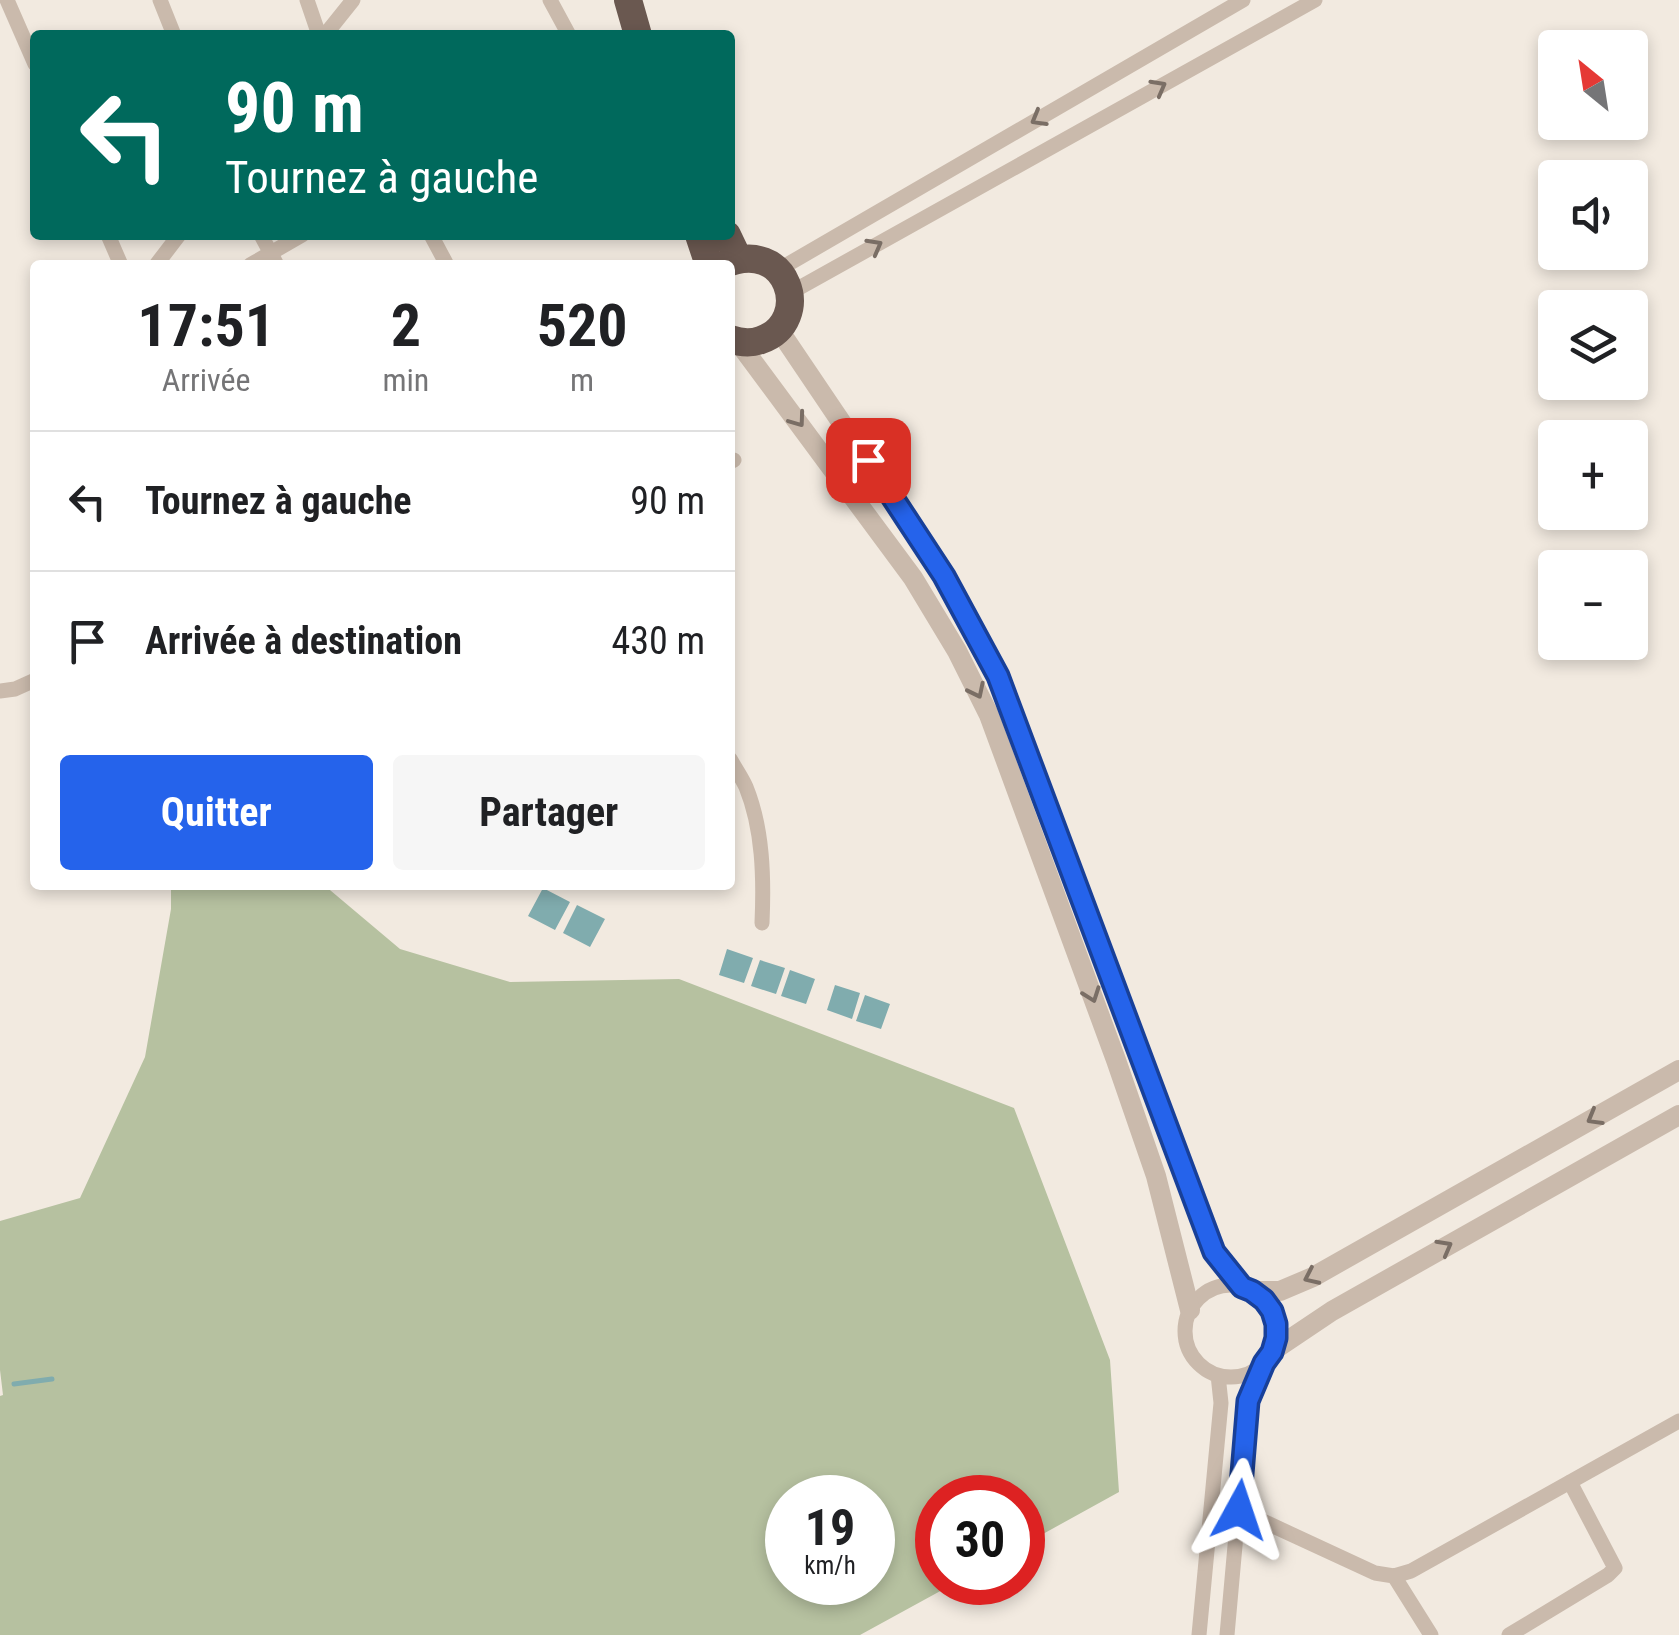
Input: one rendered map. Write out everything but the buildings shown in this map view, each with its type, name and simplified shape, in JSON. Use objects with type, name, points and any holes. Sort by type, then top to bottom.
[{"type":"highway","points":[[628,0],[637,30]]},
{"type":"highway","points":[[647,0],[656,30]]},
{"type":"highway","points":[[729,253],[766,262],[784,282],[789,313],[767,339],[754,343],[735,341]]},
{"type":"street","points":[[8,0],[30,52]]},
{"type":"street","points":[[160,0],[172,30]]},
{"type":"street","points":[[308,0],[320,30]]},
{"type":"street","points":[[326,30],[353,0]]},
{"type":"street","points":[[550,0],[566,30]]},
{"type":"street","points":[[784,282],[1243,0]]},
{"type":"street","points":[[784,282],[1315,0]]},
{"type":"street","points":[[160,260],[176,240]]},
{"type":"street","points":[[274,259],[296,240]]},
{"type":"street","points":[[778,330],[944,576],[998,676],[1214,1252],[1272,1311],[1276,1338],[1248,1401],[1228,1635]]},
{"type":"street","points":[[735,341],[913,578],[958,651],[989,714],[1156,1176],[1190,1310]]},
{"type":"street","points":[[0,691],[30,682]]},
{"type":"street","points":[[735,768],[746,788],[759,836],[762,922]]},
{"type":"street","points":[[1679,1070],[1314,1277],[1280,1291],[1227,1286],[1212,1290],[1190,1310],[1185,1336],[1188,1349],[1195,1361],[1218,1376],[1242,1376],[1254,1371],[1332,1311],[1679,1115]]},
{"type":"street","points":[[1200,1635],[1222,1404],[1218,1376]]},
{"type":"street","points":[[1239,1510],[1374,1573],[1394,1576],[1411,1571],[1679,1421]]},
{"type":"street","points":[[1510,1635],[1614,1568],[1570,1482]]},
{"type":"street","points":[[1394,1576],[1431,1635]]},
{"type":"green space","points":[[171,890],[330,890],[400,949],[510,982],[679,979],[1014,1108],[1110,1360],[1119,1492],[1045,1533],[1045,1475],[915,1475],[915,1605],[860,1635],[0,1635],[0,1221],[80,1198],[145,1057]]},
{"type":"water","points":[[542,890],[570,902],[555,930],[528,916]]},
{"type":"water","points":[[577,905],[605,919],[590,947],[563,933]]},
{"type":"water","points":[[727,949],[753,958],[744,983],[719,975]]},
{"type":"water","points":[[760,960],[785,968],[776,994],[751,986]]},
{"type":"water","points":[[790,970],[815,979],[806,1004],[781,996]]},
{"type":"water","points":[[835,985],[860,993],[852,1019],[827,1010]]},
{"type":"water","points":[[865,995],[890,1004],[881,1029],[856,1021]]},
{"type":"waterway","points":[[14,1384],[52,1379]]},
{"type":"route","points":[[868,460],[944,576],[998,676],[1214,1252],[1242,1287],[1264,1300],[1272,1311],[1276,1338],[1248,1401],[1239,1510]]}]
